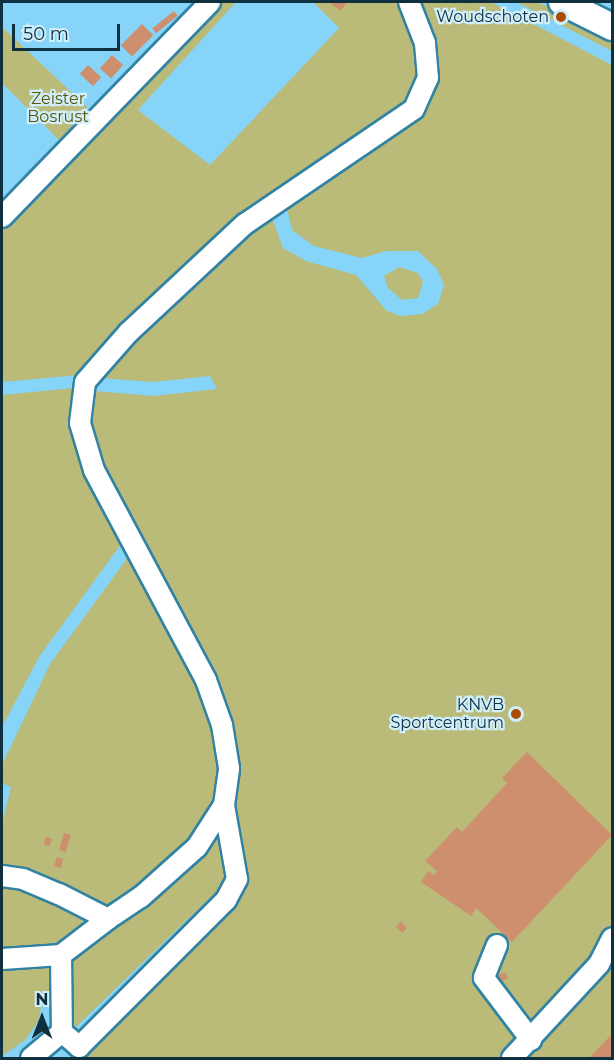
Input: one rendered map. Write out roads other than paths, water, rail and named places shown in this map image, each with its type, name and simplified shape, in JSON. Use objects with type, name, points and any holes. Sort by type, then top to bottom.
[{"type":"main road","points":[[562,2],[612,27]]},
{"type":"street","points":[[2,217],[210,2]]},
{"type":"street","points":[[60,955],[62,1032],[79,1047],[226,900],[237,879],[224,805],[229,768],[222,726],[206,680],[162,592],[94,470],[80,423],[85,382],[129,332],[245,224],[414,109],[428,78],[425,43],[409,2]]},
{"type":"street","points":[[2,959],[60,955],[141,897],[197,847],[224,805]]},
{"type":"street","points":[[2,876],[23,879],[60,894],[108,919]]},
{"type":"street","points":[[512,1059],[599,964],[612,939]]},
{"type":"street","points":[[497,945],[484,978],[531,1040]]},
{"type":"street","points":[[31,1059],[62,1032]]},
{"type":"place","name":"Woudschoten","points":[[561,17]]},
{"type":"place","name":"KNVB Sportcentrum","points":[[516,714]]},
{"type":"park label","name":"Zeister Bosrust","points":[[58,108]]}]
